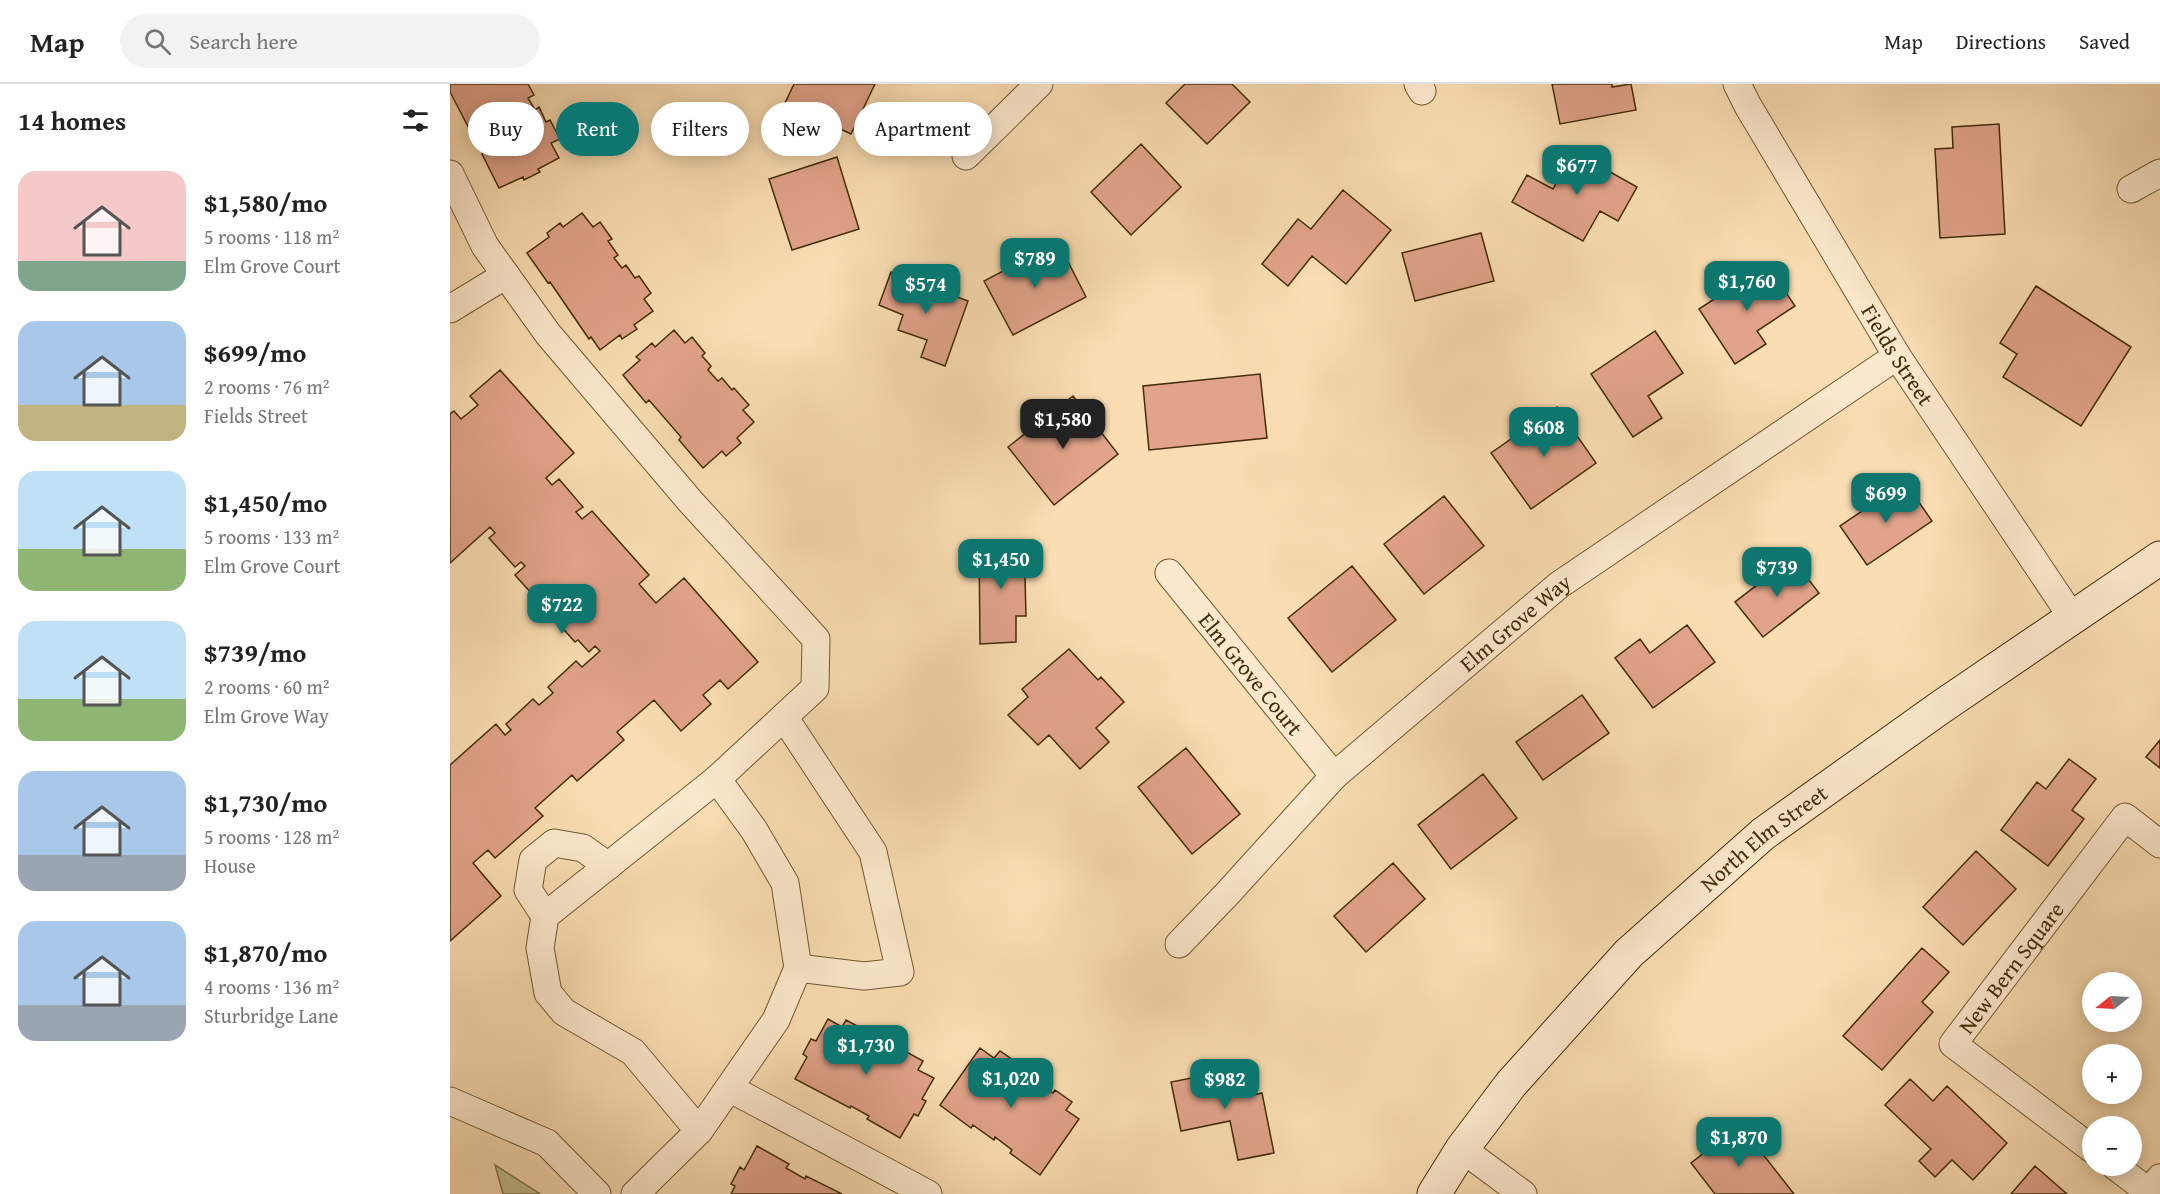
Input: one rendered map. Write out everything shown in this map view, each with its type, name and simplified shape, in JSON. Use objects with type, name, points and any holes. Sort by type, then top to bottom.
[{"type":"main road","name":"North Elm Street","points":[[1434,1194],[1462,1149],[1511,1084],[1629,953],[1763,834],[1941,707],[2160,558]]},
{"type":"street","points":[[992,130],[1039,84]]},
{"type":"street","name":"Fields Street","points":[[1737,84],[1898,356],[2072,617]]},
{"type":"street","points":[[2131,189],[2160,173]]},
{"type":"street","points":[[450,174],[485,246],[548,334],[683,492],[816,639],[815,688],[717,779],[545,916]]},
{"type":"street","points":[[450,309],[506,274]]},
{"type":"street","name":"Elm Grove Way","points":[[1179,944],[1334,776],[1558,585],[1898,356]]},
{"type":"street","name":"Elm Grove Court","points":[[1169,573],[1334,776]]},
{"type":"street","points":[[784,717],[873,852],[900,972],[864,976],[798,968]]},
{"type":"street","points":[[635,1194],[699,1131],[776,1020],[798,968],[785,883],[754,830],[717,779]]},
{"type":"street","name":"New Bern Square","points":[[2082,1141],[1953,1044],[2125,817],[2160,844]]},
{"type":"street","points":[[608,866],[583,848],[554,843],[533,860],[528,890],[545,916],[540,948],[548,993],[564,1012],[633,1052],[699,1131]]},
{"type":"street","points":[[729,1088],[928,1194]]},
{"type":"street","points":[[450,1101],[547,1143],[597,1194]]},
{"type":"street","points":[[1462,1149],[1523,1194]]},
{"type":"street","points":[[2128,1176],[2150,1192],[2160,1178]]},
{"type":"green space","points":[[495,1165],[539,1193],[540,1194],[503,1194]]},
{"type":"building","points":[[450,84],[528,84],[534,95],[528,98],[530,102],[468,102],[468,126],[450,92]]},
{"type":"building","points":[[794,84],[875,84],[866,102],[854,102],[854,128],[851,134],[842,130],[842,102],[785,102]]},
{"type":"building","points":[[1185,84],[1232,84],[1250,102],[1207,144],[1166,103]]},
{"type":"building","points":[[1552,84],[1612,84],[1612,87],[1631,84],[1636,110],[1560,124]]},
{"type":"building","points":[[544,118],[546,122],[550,120],[556,131],[556,141],[551,143],[559,158],[538,169],[540,172],[524,180],[523,177],[499,188],[483,156],[544,156]]},
{"type":"building","points":[[1999,124],[2005,234],[1940,238],[1935,149],[1953,148],[1952,127]]},
{"type":"building","points":[[1141,144],[1181,187],[1131,235],[1091,192]]},
{"type":"building","points":[[1573,151],[1637,187],[1618,221],[1600,211],[1583,241],[1512,202],[1527,175],[1553,189]]},
{"type":"building","points":[[837,157],[859,229],[792,250],[769,179]]},
{"type":"building","points":[[1343,190],[1391,230],[1346,284],[1312,256],[1288,286],[1262,264],[1298,219],[1311,229]]},
{"type":"building","points":[[582,213],[593,227],[600,222],[612,239],[608,241],[618,255],[614,258],[622,268],[626,265],[635,278],[639,276],[651,293],[644,299],[653,311],[634,325],[637,329],[622,339],[620,335],[600,350],[591,337],[589,339],[527,253],[549,237],[547,233],[560,223],[563,227]]},
{"type":"building","points":[[1481,233],[1494,281],[1415,301],[1402,253]]},
{"type":"building","points":[[1058,242],[1086,297],[1013,335],[984,281]]},
{"type":"building","points":[[1767,264],[1795,306],[1757,331],[1766,344],[1735,364],[1699,309]]},
{"type":"building","points":[[891,272],[968,301],[945,366],[921,357],[927,340],[898,330],[903,315],[879,305]]},
{"type":"building","points":[[2036,286],[2131,347],[2081,426],[2003,377],[2017,354],[2000,343]]},
{"type":"building","points":[[674,330],[685,343],[692,337],[705,353],[702,356],[711,366],[708,370],[718,381],[722,378],[732,390],[734,388],[749,405],[743,410],[754,422],[737,438],[741,443],[726,456],[722,451],[703,468],[679,440],[681,437],[649,400],[646,403],[623,375],[640,360],[636,357],[652,343],[655,347]]},
{"type":"building","points":[[1655,331],[1683,373],[1648,396],[1662,418],[1633,437],[1591,374]]},
{"type":"building","points":[[500,370],[574,453],[546,478],[552,485],[559,479],[583,507],[576,512],[582,519],[592,511],[649,575],[639,584],[656,603],[684,578],[758,662],[728,689],[720,680],[703,695],[711,704],[681,731],[654,700],[617,732],[624,740],[577,781],[572,775],[535,808],[543,816],[495,858],[488,850],[473,863],[501,896],[450,941],[450,765],[496,724],[505,735],[511,730],[506,724],[533,699],[539,705],[553,693],[548,687],[576,661],[582,667],[600,651],[595,646],[589,652],[578,640],[575,642],[515,575],[525,566],[521,562],[515,567],[489,538],[495,533],[490,527],[450,563],[450,414],[454,411],[461,419],[478,405],[470,396]]},
{"type":"building","points":[[1260,374],[1267,438],[1149,450],[1143,386]]},
{"type":"building","points":[[1073,396],[1118,454],[1054,505],[1008,447]]},
{"type":"building","points":[[1557,407],[1596,463],[1531,509],[1491,453]]},
{"type":"building","points":[[1905,482],[1932,521],[1867,565],[1840,526]]},
{"type":"building","points":[[1444,496],[1484,546],[1424,594],[1384,544]]},
{"type":"building","points":[[1024,540],[1026,616],[1016,616],[1016,642],[980,644],[979,542]]},
{"type":"building","points":[[1792,558],[1819,593],[1763,637],[1735,602]]},
{"type":"building","points":[[1352,566],[1396,620],[1332,672],[1288,618]]},
{"type":"building","points":[[1687,625],[1715,662],[1653,708],[1615,658],[1640,639],[1650,653]]},
{"type":"building","points":[[1069,649],[1098,680],[1101,677],[1124,702],[1096,728],[1109,742],[1080,769],[1049,735],[1038,745],[1008,715],[1028,697],[1022,689]]},
{"type":"building","points":[[1582,695],[1609,733],[1543,780],[1516,742]]},
{"type":"building","points":[[2160,740],[2160,768],[2146,757]]},
{"type":"building","points":[[1186,748],[1240,814],[1192,854],[1138,787]]},
{"type":"building","points":[[2069,759],[2096,779],[2072,810],[2084,819],[2048,866],[2001,830],[2037,782],[2046,789]]},
{"type":"building","points":[[1483,774],[1517,818],[1451,869],[1418,825]]},
{"type":"building","points":[[1976,851],[2016,889],[1963,945],[1923,907]]},
{"type":"building","points":[[1393,863],[1425,899],[1366,952],[1334,916]]},
{"type":"building","points":[[1922,948],[1949,972],[1922,1002],[1933,1012],[1882,1070],[1843,1036]]},
{"type":"building","points":[[828,1019],[842,1027],[846,1020],[863,1029],[861,1033],[877,1041],[875,1045],[886,1051],[888,1048],[903,1056],[905,1051],[923,1061],[918,1070],[934,1078],[922,1099],[926,1101],[918,1116],[914,1114],[900,1138],[867,1119],[869,1116],[795,1079],[807,1057],[803,1054],[811,1039],[816,1041]]},
{"type":"building","points":[[980,1048],[994,1058],[1000,1051],[1016,1062],[1013,1066],[1028,1076],[1025,1080],[1036,1088],[1040,1084],[1053,1093],[1055,1090],[1072,1102],[1066,1110],[1079,1119],[1040,1175],[1010,1153],[1012,1150],[995,1137],[994,1140],[973,1125],[971,1128],[940,1105]]},
{"type":"building","points":[[1243,1068],[1249,1096],[1262,1093],[1274,1153],[1238,1160],[1230,1121],[1181,1131],[1171,1082]]},
{"type":"building","points":[[1910,1079],[1933,1101],[1947,1086],[2007,1143],[1973,1180],[1952,1160],[1935,1177],[1919,1161],[1931,1149],[1885,1105]]},
{"type":"building","points":[[1740,1125],[1794,1194],[1715,1194],[1691,1163]]},
{"type":"building","points":[[757,1146],[789,1164],[786,1168],[805,1179],[806,1176],[842,1194],[731,1194],[735,1186],[731,1184],[740,1167],[744,1170]]},
{"type":"building","points":[[2035,1166],[2067,1194],[2011,1194]]}]
